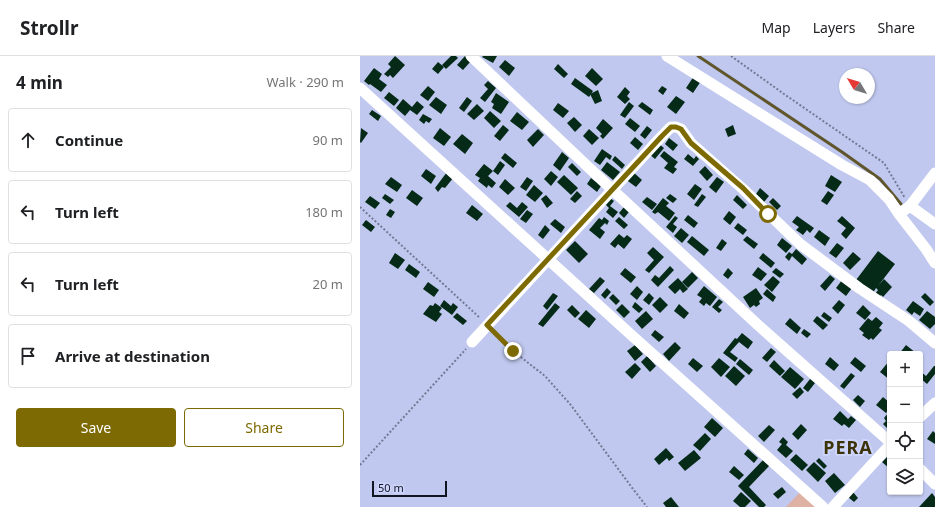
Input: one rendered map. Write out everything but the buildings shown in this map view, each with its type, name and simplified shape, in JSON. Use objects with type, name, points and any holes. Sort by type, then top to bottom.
[{"type":"street","points":[[472,56],[758,325],[887,440]]},
{"type":"street","points":[[667,56],[836,161],[870,180],[889,199],[935,263]]},
{"type":"street","points":[[360,88],[823,507]]},
{"type":"street","points":[[472,342],[662,136],[671,127],[676,127],[681,129],[691,143],[743,188],[800,244],[859,288],[909,321],[935,343]]},
{"type":"street","points":[[899,214],[910,206],[935,173]]},
{"type":"street","points":[[910,206],[935,224]]},
{"type":"street","points":[[923,414],[935,403]]},
{"type":"street","points":[[834,507],[887,446]]},
{"type":"street","points":[[923,472],[935,484]]},
{"type":"path","points":[[731,56],[884,163],[910,206]]},
{"type":"path","points":[[360,207],[513,351],[545,376],[570,404],[647,507]]},
{"type":"path","points":[[360,465],[472,342]]},
{"type":"shaded area","points":[[803,489],[823,507],[786,507]]},
{"type":"waterway","points":[[698,56],[880,179],[901,204]]},
{"type":"district","name":"PERA","points":[[848,447]]},
{"type":"route","points":[[513,351],[487,325],[671,127],[681,129],[691,143],[743,188],[768,214]]}]
